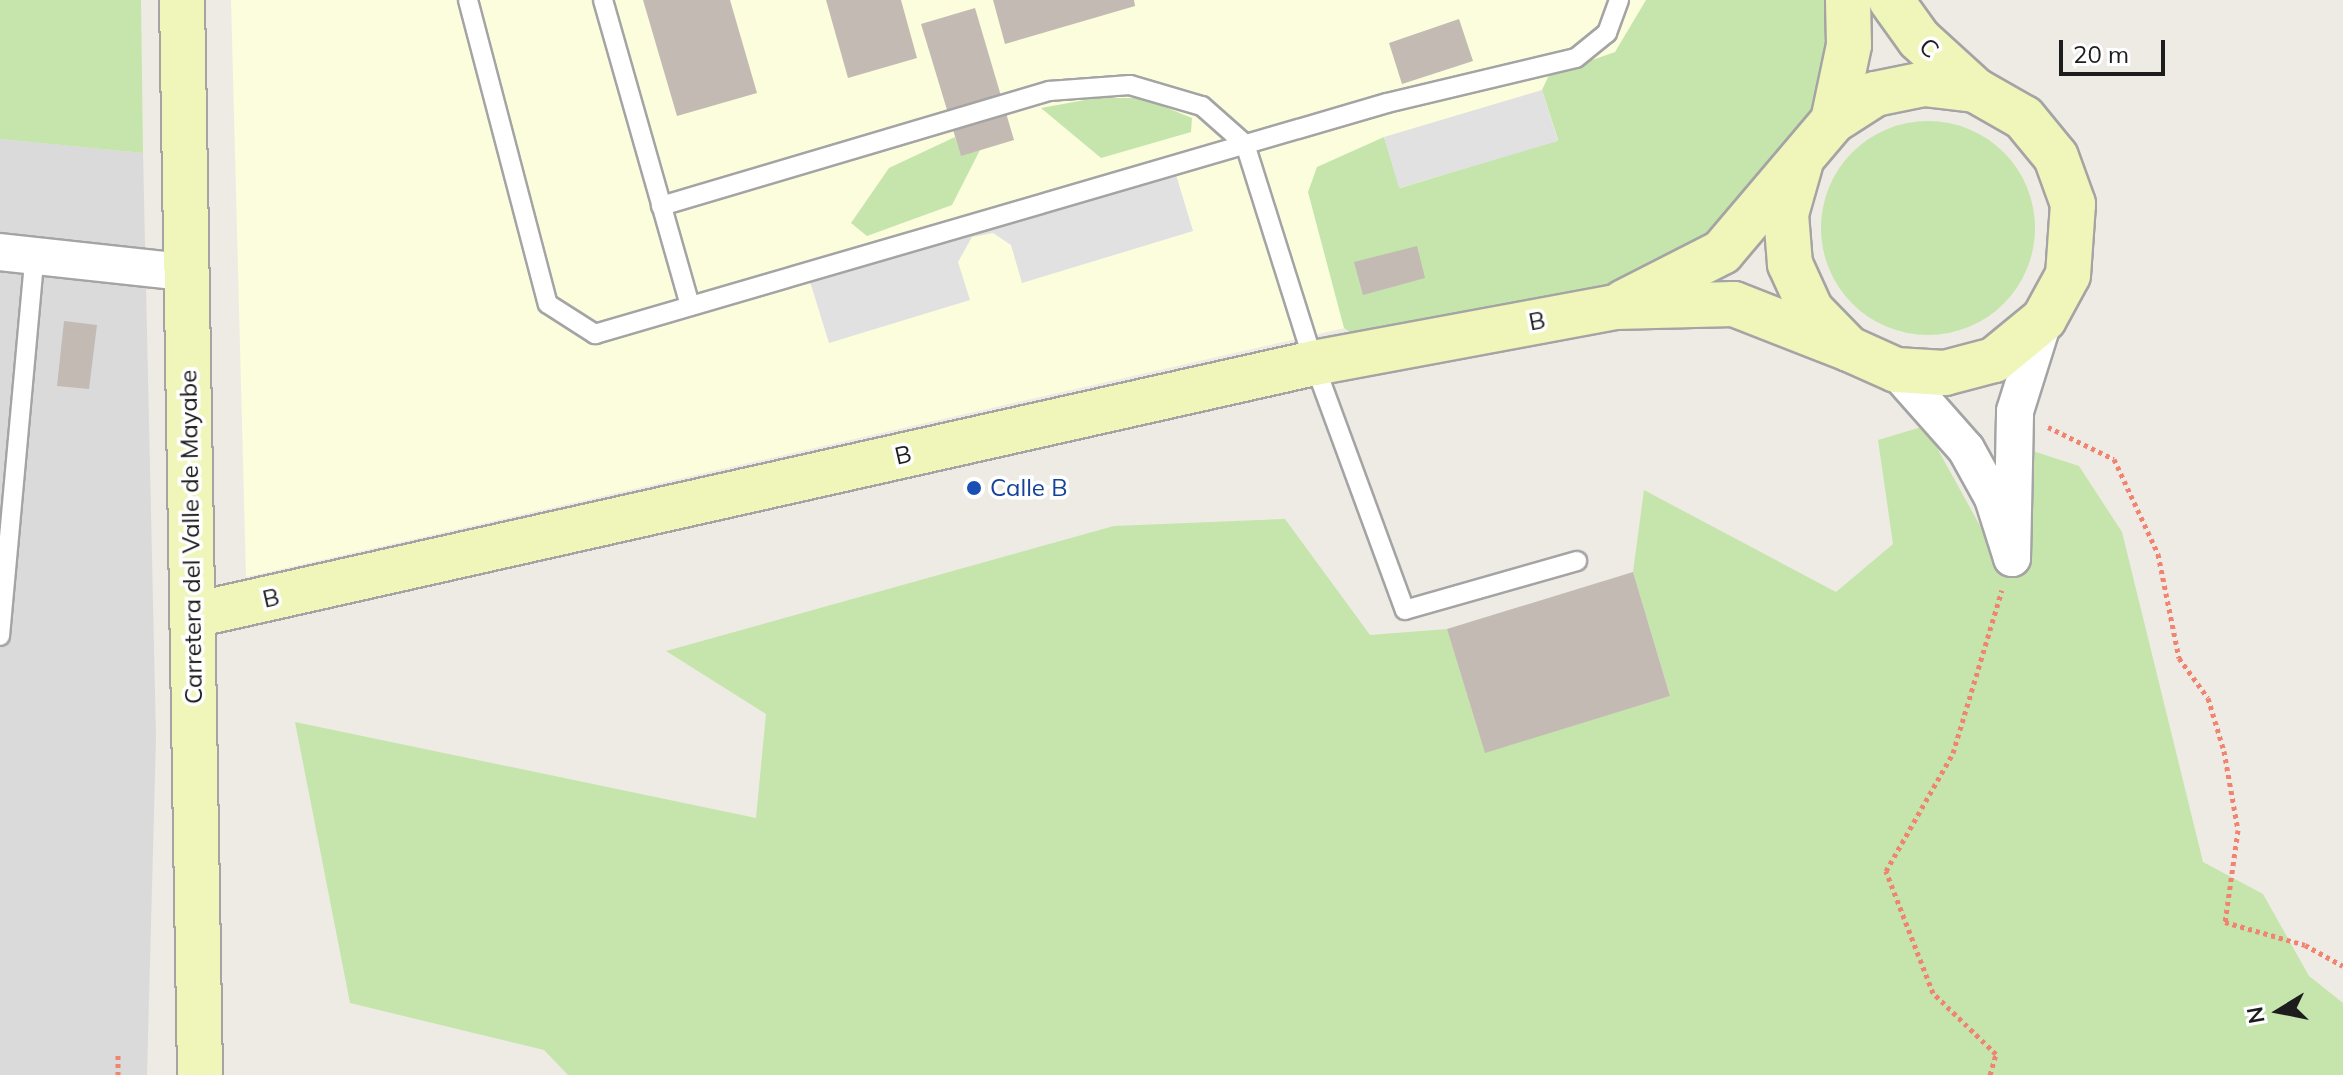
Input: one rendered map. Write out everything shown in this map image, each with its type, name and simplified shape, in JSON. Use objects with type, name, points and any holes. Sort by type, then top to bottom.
[{"type":"street","name":"Carretera del Valle de Mayabe","points":[[182,0],[200,1075]]},
{"type":"street","points":[[1833,121],[1849,45],[1848,0]]},
{"type":"street","name":"C","points":[[1891,0],[1919,39],[1975,90]]},
{"type":"street","points":[[1833,121],[1875,94],[1912,86],[1975,90],[2024,118],[2056,157],[2073,204],[2068,275],[2044,319],[2015,411],[2012,558]]},
{"type":"street","name":"B","points":[[1615,307],[1722,252],[1800,165],[1833,121]]},
{"type":"street","points":[[1800,165],[1786,214],[1790,264],[1811,310],[1849,349]]},
{"type":"street","points":[[0,252],[185,272]]},
{"type":"street","name":"B","points":[[194,615],[1314,363],[1615,307],[1734,304],[1896,370]]},
{"type":"street","points":[[1896,370],[1945,373],[1994,360],[2044,319]]},
{"type":"street","points":[[1896,370],[1966,449],[1993,498],[2012,558]]},
{"type":"lane","points":[[468,0],[548,304],[595,334],[1245,144],[1576,58],[1607,33],[1619,0]]},
{"type":"lane","points":[[603,0],[690,306]]},
{"type":"lane","points":[[661,206],[1049,91],[1130,85],[1202,106],[1245,144],[1314,363],[1405,610],[1577,561]]},
{"type":"lane","points":[[0,636],[35,255]]},
{"type":"path","points":[[2015,411],[2114,459],[2158,554],[2179,658],[2208,698],[2224,751],[2238,830],[2225,922],[2305,945],[2343,966]]},
{"type":"path","points":[[1990,1075],[1996,1054],[1933,993],[1886,871],[1953,753],[2012,558]]},
{"type":"path","points":[[118,1055],[118,1075]]},
{"type":"shaded area","points":[[231,0],[1807,0],[1680,252],[246,577]]},
{"type":"shaded area","points":[[1542,90],[1558,141],[1399,188],[1384,137]]},
{"type":"shaded area","points":[[0,139],[143,153],[156,737],[147,1075],[0,1075]]},
{"type":"shaded area","points":[[1173,165],[1193,231],[1022,283],[1011,245],[993,233],[972,237],[958,262],[970,300],[829,343],[807,272]]},
{"type":"green space","points":[[0,0],[141,0],[143,153],[0,139]]},
{"type":"green space","points":[[1646,0],[1840,0],[1826,120],[1715,249],[1645,285],[1365,342],[1344,328],[1308,192],[1317,167],[1384,137],[1400,188],[1558,140],[1542,90],[1549,75],[1615,52]]},
{"type":"green space","points":[[1096,98],[1143,98],[1192,118],[1191,132],[1101,158],[1041,108]]},
{"type":"green space","points":[[1928,121],[1969,129],[2004,152],[2027,187],[2035,228],[2027,269],[2004,304],[1969,327],[1928,335],[1887,327],[1852,304],[1829,269],[1821,228],[1829,187],[1852,152],[1887,129]]},
{"type":"green space","points":[[955,137],[961,155],[980,150],[952,205],[867,236],[851,223],[889,168]]},
{"type":"green space","points":[[1925,426],[1995,553],[2030,450],[2079,466],[2122,532],[2203,862],[2263,894],[2309,976],[2343,1003],[2343,1075],[568,1075],[544,1050],[350,1003],[295,722],[756,818],[766,714],[666,651],[1114,526],[1285,519],[1370,635],[1447,629],[1485,752],[1670,696],[1633,572],[1644,490],[1836,592],[1893,544],[1878,440]]},
{"type":"building","points":[[643,0],[730,0],[757,93],[677,116]]},
{"type":"building","points":[[826,0],[901,0],[917,58],[848,78]]},
{"type":"building","points":[[993,0],[1134,0],[1135,6],[1005,44]]},
{"type":"building","points":[[975,8],[1014,140],[961,156],[921,24]]},
{"type":"building","points":[[1459,19],[1473,61],[1402,84],[1389,43]]},
{"type":"building","points":[[1417,246],[1425,278],[1363,295],[1354,262]]},
{"type":"building","points":[[64,321],[97,325],[89,389],[57,386]]},
{"type":"building","points":[[1633,572],[1670,696],[1485,753],[1447,629]]},
{"type":"place","name":"Calle B","points":[[974,488]]}]
